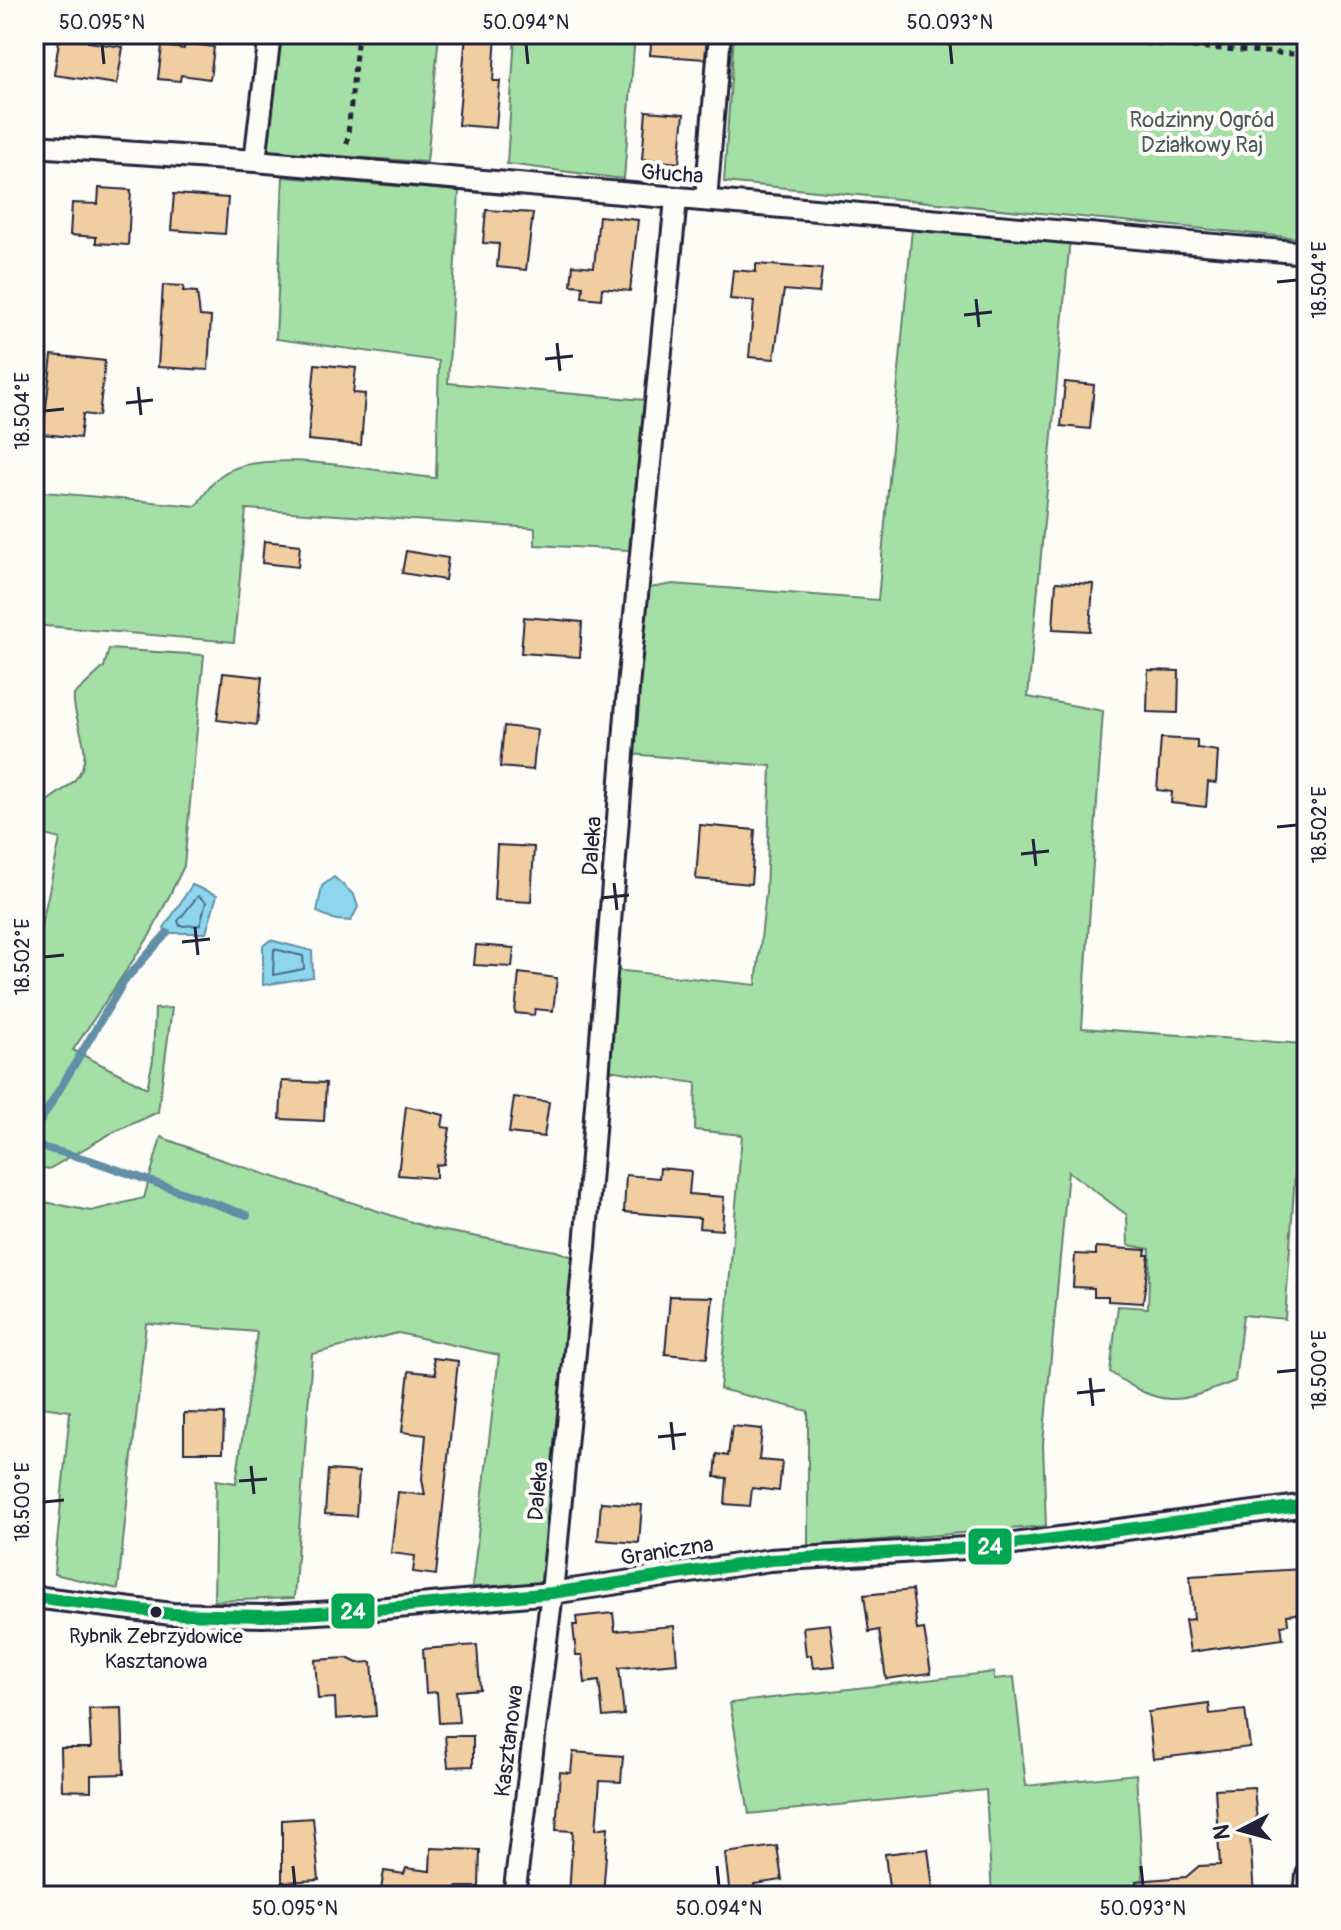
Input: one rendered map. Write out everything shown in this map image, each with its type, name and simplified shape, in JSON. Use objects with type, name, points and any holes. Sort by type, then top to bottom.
[{"type":"street","points":[[255,161],[270,34]]},
{"type":"street","points":[[706,200],[720,34]]},
{"type":"street","name":"Głucha","points":[[34,146],[255,161],[1307,253]]},
{"type":"street","name":"Daleka","points":[[552,1593],[585,1247],[629,676],[676,199]]},
{"type":"street","name":"Graniczna","points":[[34,1597],[172,1614],[263,1616],[552,1593],[770,1560],[999,1546],[1307,1505]]},
{"type":"street","name":"Kasztanowa","points":[[514,1896],[552,1593]]},
{"type":"street","points":[[1305,1896],[1307,1875]]},
{"type":"path","points":[[347,144],[358,34]]},
{"type":"path","points":[[1012,34],[1307,55]]},
{"type":"green space","points":[[277,34],[439,34],[427,162],[263,151]]},
{"type":"green space","points":[[515,34],[635,34],[624,179],[507,164]]},
{"type":"green space","name":"Rodzinny Ogród Działkowy Raj","points":[[734,34],[1307,34],[1307,239],[724,182]]},
{"type":"green space","points":[[283,177],[459,191],[448,383],[644,400],[629,550],[535,545],[535,528],[246,509],[234,642],[34,625],[34,491],[196,506],[219,477],[238,467],[292,461],[436,478],[439,361],[276,339]]},
{"type":"green space","points":[[913,218],[1070,238],[1028,697],[1103,711],[1082,1028],[1304,1044],[1285,1319],[1243,1315],[1235,1381],[1198,1394],[1171,1399],[1158,1397],[1110,1372],[1118,1306],[1148,1308],[1150,1249],[1128,1245],[1127,1215],[1068,1171],[1043,1444],[1046,1526],[808,1546],[808,1411],[720,1389],[742,1135],[695,1130],[696,1083],[608,1070],[615,970],[756,985],[766,892],[771,766],[630,754],[649,588],[673,584],[878,600]]},
{"type":"green space","points":[[109,649],[204,655],[184,866],[150,935],[73,1050],[147,1088],[153,1060],[155,1009],[172,1008],[158,1112],[110,1134],[49,1169],[34,1166],[34,962],[60,839],[34,832],[34,814],[74,781],[81,770],[84,749],[74,695],[104,667]]},
{"type":"green space","points":[[161,1137],[433,1229],[556,1251],[576,1258],[546,1570],[541,1584],[472,1587],[499,1355],[398,1333],[312,1354],[294,1598],[214,1601],[216,1480],[236,1483],[257,1332],[146,1323],[118,1589],[54,1574],[70,1411],[34,1406],[34,1200],[91,1211],[144,1198]]},
{"type":"green space","points":[[994,1672],[994,1679],[1014,1677],[1026,1786],[1136,1774],[1144,1896],[992,1896],[986,1790],[749,1814],[730,1703]]},
{"type":"water","points":[[334,877],[354,895],[358,907],[351,921],[336,920],[317,912],[322,886]]},
{"type":"water","points":[[192,885],[217,895],[206,933],[167,933],[164,928]]},
{"type":"water","points":[[270,940],[312,951],[313,977],[263,985],[263,946]]},
{"type":"building","points":[[60,34],[89,34],[88,42],[123,47],[117,84],[54,75]]},
{"type":"building","points":[[466,34],[496,34],[493,81],[500,81],[496,128],[458,125]]},
{"type":"building","points":[[652,34],[707,36],[705,59],[650,55]]},
{"type":"building","points":[[185,43],[214,47],[210,79],[181,75],[180,81],[158,79],[162,46],[184,49]]},
{"type":"building","points":[[646,111],[684,114],[679,163],[642,159]]},
{"type":"building","points":[[99,188],[131,190],[128,245],[96,243],[96,237],[70,235],[72,203],[98,204]]},
{"type":"building","points":[[174,194],[228,198],[225,234],[171,230]]},
{"type":"building","points":[[486,210],[533,213],[526,270],[497,267],[499,244],[483,243]]},
{"type":"building","points":[[599,216],[638,220],[630,291],[602,288],[601,299],[582,297],[583,286],[571,285],[573,265],[594,267]]},
{"type":"building","points":[[756,264],[822,269],[819,293],[784,290],[774,359],[749,357],[754,301],[730,299],[733,270],[756,272]]},
{"type":"building","points":[[163,285],[184,286],[183,291],[197,292],[200,316],[211,317],[208,370],[158,367]]},
{"type":"building","points":[[52,355],[105,361],[99,416],[83,414],[80,438],[43,434]]},
{"type":"building","points":[[315,364],[356,368],[353,393],[365,394],[361,445],[308,440]]},
{"type":"building","points":[[1065,382],[1094,385],[1090,429],[1061,426]]},
{"type":"building","points":[[264,541],[300,545],[298,567],[262,563]]},
{"type":"building","points":[[406,551],[448,558],[445,580],[402,573]]},
{"type":"building","points":[[1056,582],[1093,584],[1090,631],[1053,629]]},
{"type":"building","points":[[524,617],[582,622],[580,657],[521,653]]},
{"type":"building","points":[[1148,670],[1179,671],[1178,713],[1147,712]]},
{"type":"building","points":[[223,673],[262,677],[257,725],[217,720]]},
{"type":"building","points":[[504,726],[537,730],[533,770],[500,767]]},
{"type":"building","points":[[1161,738],[1197,740],[1197,748],[1218,751],[1216,783],[1208,782],[1206,807],[1171,803],[1172,792],[1157,790]]},
{"type":"building","points":[[700,825],[755,830],[751,884],[696,879]]},
{"type":"building","points":[[497,845],[534,847],[531,902],[494,900]]},
{"type":"building","points":[[476,945],[514,948],[512,967],[474,965]]},
{"type":"building","points":[[519,973],[557,978],[553,1011],[535,1009],[534,1015],[515,1013]]},
{"type":"building","points":[[282,1081],[326,1083],[324,1121],[280,1119]]},
{"type":"building","points":[[514,1097],[549,1102],[544,1137],[509,1133]]},
{"type":"building","points":[[406,1106],[444,1115],[442,1127],[450,1128],[444,1164],[436,1165],[436,1178],[398,1175]]},
{"type":"building","points":[[660,1168],[691,1171],[689,1194],[724,1197],[722,1230],[699,1228],[700,1218],[624,1212],[626,1175],[659,1178]]},
{"type":"building","points":[[1096,1247],[1146,1250],[1145,1255],[1149,1255],[1143,1303],[1108,1301],[1108,1296],[1094,1296],[1094,1288],[1073,1287],[1075,1254],[1096,1255]]},
{"type":"building","points":[[670,1296],[713,1297],[707,1358],[665,1354]]},
{"type":"building","points":[[433,1358],[458,1361],[436,1575],[413,1572],[415,1556],[391,1553],[398,1492],[425,1495],[422,1479],[426,1435],[402,1432],[409,1371],[436,1374]]},
{"type":"building","points":[[184,1413],[224,1414],[223,1452],[184,1452]]},
{"type":"building","points":[[732,1426],[762,1429],[759,1460],[782,1462],[779,1491],[752,1488],[750,1506],[725,1504],[727,1478],[715,1477],[717,1454],[728,1456]]},
{"type":"building","points":[[328,1470],[359,1472],[356,1516],[325,1514]]},
{"type":"building","points":[[601,1502],[642,1505],[639,1543],[598,1540]]},
{"type":"building","points":[[1302,1569],[1306,1613],[1287,1615],[1288,1624],[1281,1625],[1283,1639],[1190,1652],[1185,1620],[1194,1619],[1190,1576]]},
{"type":"building","points":[[912,1590],[917,1630],[924,1629],[931,1673],[886,1679],[879,1630],[869,1632],[864,1595]]},
{"type":"building","points":[[613,1613],[615,1631],[674,1626],[677,1663],[619,1668],[624,1715],[603,1717],[599,1681],[585,1683],[582,1655],[576,1655],[573,1625],[577,1625],[576,1617]]},
{"type":"building","points":[[830,1624],[835,1666],[813,1668],[811,1655],[806,1656],[803,1627]]},
{"type":"building","points":[[477,1645],[480,1689],[456,1691],[459,1722],[439,1723],[437,1692],[426,1693],[423,1649]]},
{"type":"building","points":[[347,1658],[357,1663],[372,1662],[376,1716],[336,1719],[335,1698],[318,1699],[315,1660]]},
{"type":"building","points":[[1209,1704],[1210,1714],[1245,1710],[1250,1747],[1153,1759],[1148,1712]]},
{"type":"building","points":[[122,1708],[124,1774],[91,1775],[91,1791],[62,1790],[61,1748],[91,1748],[89,1709]]},
{"type":"building","points":[[445,1736],[473,1736],[473,1766],[448,1767]]},
{"type":"building","points":[[573,1752],[623,1756],[621,1782],[600,1781],[596,1829],[608,1827],[603,1896],[569,1896],[573,1831],[556,1830],[560,1772],[571,1773]]},
{"type":"building","points":[[1254,1787],[1258,1835],[1250,1836],[1254,1896],[1137,1896],[1136,1881],[1186,1877],[1199,1866],[1220,1865],[1215,1789]]},
{"type":"building","points":[[313,1818],[319,1880],[282,1882],[282,1820]]},
{"type":"building","points":[[777,1846],[782,1880],[754,1884],[756,1896],[730,1896],[725,1853]]},
{"type":"building","points":[[431,1848],[480,1850],[479,1887],[457,1887],[456,1896],[380,1896],[384,1871],[404,1874],[406,1868],[430,1871]]},
{"type":"building","points":[[928,1849],[934,1896],[890,1896],[885,1854]]},
{"type":"waterway","points":[[34,1132],[125,980],[167,933]]},
{"type":"waterway","points":[[34,1145],[90,1160],[247,1215]]},
{"type":"transit line","name":"24","points":[[34,1597],[172,1614],[263,1616],[353,1611],[552,1593],[770,1560],[999,1546],[1307,1505]]},
{"type":"place","name":"Rybnik Zebrzydowice Kasztanowa","points":[[156,1612]]}]
